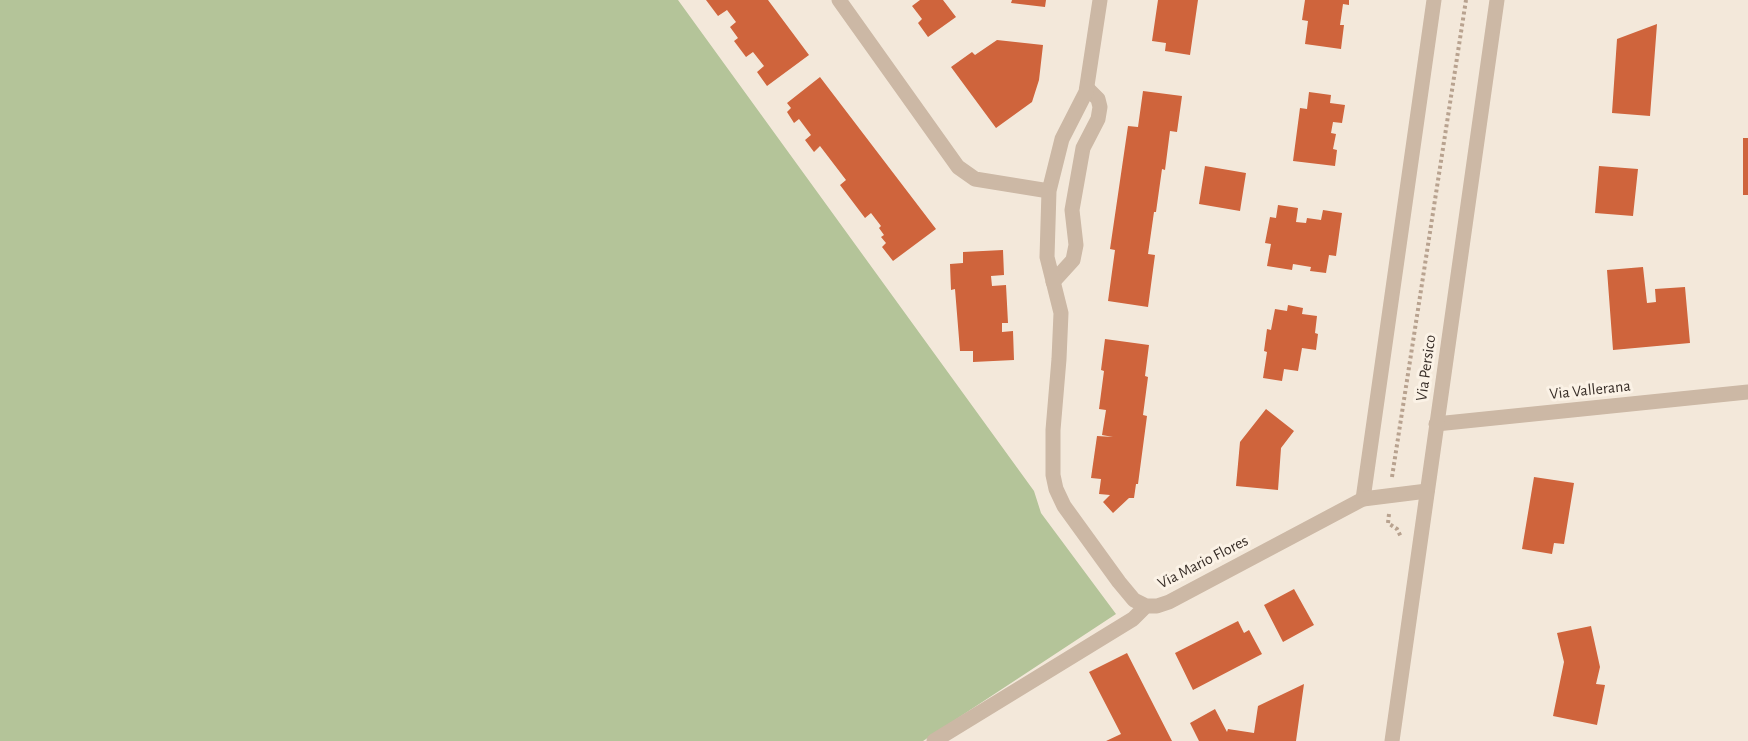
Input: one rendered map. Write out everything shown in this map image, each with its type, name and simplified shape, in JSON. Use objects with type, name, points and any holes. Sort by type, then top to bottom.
[{"type":"street","points":[[839,0],[958,167],[975,179],[1050,191]]},
{"type":"street","points":[[1100,0],[1087,88],[1081,106],[1062,140],[1050,191],[1047,257],[1061,313],[1053,430],[1053,475],[1056,489],[1064,506],[1119,582],[1134,600],[1146,606]]},
{"type":"street","points":[[1363,499],[1434,0]]},
{"type":"street","name":"Via Persico","points":[[1392,741],[1497,0]]},
{"type":"street","points":[[1053,282],[1073,260],[1076,245],[1072,210],[1083,148],[1098,119],[1100,107],[1098,99],[1087,88]]},
{"type":"street","name":"Via Vallerana","points":[[1436,424],[1748,392]]},
{"type":"street","name":"Via Mario Flores","points":[[934,741],[1133,619],[1146,606],[1157,606],[1169,602],[1363,499],[1427,491]]},
{"type":"path","points":[[1402,542],[1396,529],[1388,523],[1394,451],[1466,0]]},
{"type":"green space","points":[[0,0],[678,0],[1034,491],[1041,513],[1116,614],[923,741],[0,741]]},
{"type":"building","points":[[706,0],[768,0],[809,55],[767,86],[757,72],[764,66],[753,52],[746,57],[734,41],[738,38],[730,27],[736,22],[727,10],[718,16]]},
{"type":"building","points":[[920,0],[943,0],[956,17],[928,37],[918,23],[922,19],[912,6]]},
{"type":"building","points":[[1012,0],[1046,0],[1045,7],[1011,3]]},
{"type":"building","points":[[1158,0],[1198,0],[1190,55],[1165,51],[1166,43],[1152,41]]},
{"type":"building","points":[[1305,0],[1349,0],[1349,5],[1343,4],[1340,25],[1344,25],[1341,49],[1305,44],[1308,21],[1302,20]]},
{"type":"building","points":[[1657,24],[1650,116],[1612,113],[1617,39]]},
{"type":"building","points":[[997,40],[1043,45],[1039,80],[1032,102],[996,128],[951,67],[972,52],[975,55]]},
{"type":"building","points":[[820,77],[936,229],[893,261],[882,247],[886,243],[881,237],[884,235],[879,228],[881,226],[871,213],[865,218],[840,185],[846,180],[820,146],[814,152],[805,140],[811,135],[799,119],[794,123],[787,112],[791,108],[787,103]]},
{"type":"building","points":[[1143,91],[1182,96],[1177,132],[1170,131],[1165,170],[1162,169],[1156,212],[1154,212],[1148,254],[1155,255],[1148,307],[1108,301],[1115,250],[1110,249],[1128,126],[1138,127]]},
{"type":"building","points":[[1309,92],[1331,95],[1330,103],[1345,105],[1342,123],[1333,122],[1331,133],[1336,134],[1333,149],[1337,150],[1335,166],[1293,161],[1300,108],[1307,109]]},
{"type":"building","points":[[1743,138],[1748,138],[1748,195],[1743,195]]},
{"type":"building","points":[[1205,166],[1246,173],[1240,211],[1199,204]]},
{"type":"building","points":[[1599,166],[1638,169],[1633,216],[1595,213]]},
{"type":"building","points":[[1278,205],[1298,208],[1296,222],[1306,223],[1307,218],[1321,220],[1323,210],[1342,213],[1336,256],[1329,255],[1326,273],[1310,271],[1311,267],[1293,264],[1292,270],[1267,266],[1271,244],[1265,243],[1270,217],[1276,218]]},
{"type":"building","points":[[1003,250],[1004,275],[991,276],[992,286],[1006,285],[1008,323],[1002,323],[1002,332],[1013,331],[1014,360],[973,362],[973,351],[960,351],[955,289],[951,290],[950,264],[963,263],[963,252]]},
{"type":"building","points":[[1643,267],[1647,303],[1656,302],[1655,289],[1685,287],[1690,343],[1613,350],[1607,270]]},
{"type":"building","points":[[1288,305],[1303,308],[1302,314],[1317,316],[1316,350],[1302,348],[1298,371],[1284,369],[1282,381],[1263,378],[1267,352],[1264,351],[1267,329],[1271,330],[1275,309],[1287,311]]},
{"type":"building","points":[[1105,339],[1149,345],[1143,415],[1147,416],[1138,484],[1136,484],[1134,498],[1129,498],[1113,513],[1103,502],[1110,495],[1099,494],[1101,479],[1091,478],[1097,436],[1113,437],[1102,435],[1106,410],[1099,409]]},
{"type":"building","points":[[1266,409],[1294,431],[1281,448],[1278,490],[1236,486],[1240,442]]},
{"type":"building","points":[[1534,477],[1574,483],[1564,544],[1554,543],[1552,554],[1522,549]]},
{"type":"building","points":[[1294,589],[1314,625],[1283,642],[1264,605]]},
{"type":"building","points":[[1238,621],[1244,633],[1249,630],[1262,654],[1193,690],[1175,653]]},
{"type":"building","points":[[1591,626],[1600,667],[1596,684],[1605,685],[1597,725],[1553,716],[1564,662],[1557,633]]},
{"type":"building","points":[[1127,653],[1172,741],[1106,741],[1121,734],[1089,672]]},
{"type":"building","points":[[1304,684],[1296,741],[1199,741],[1190,723],[1215,709],[1227,732],[1228,729],[1254,733],[1258,706]]}]
